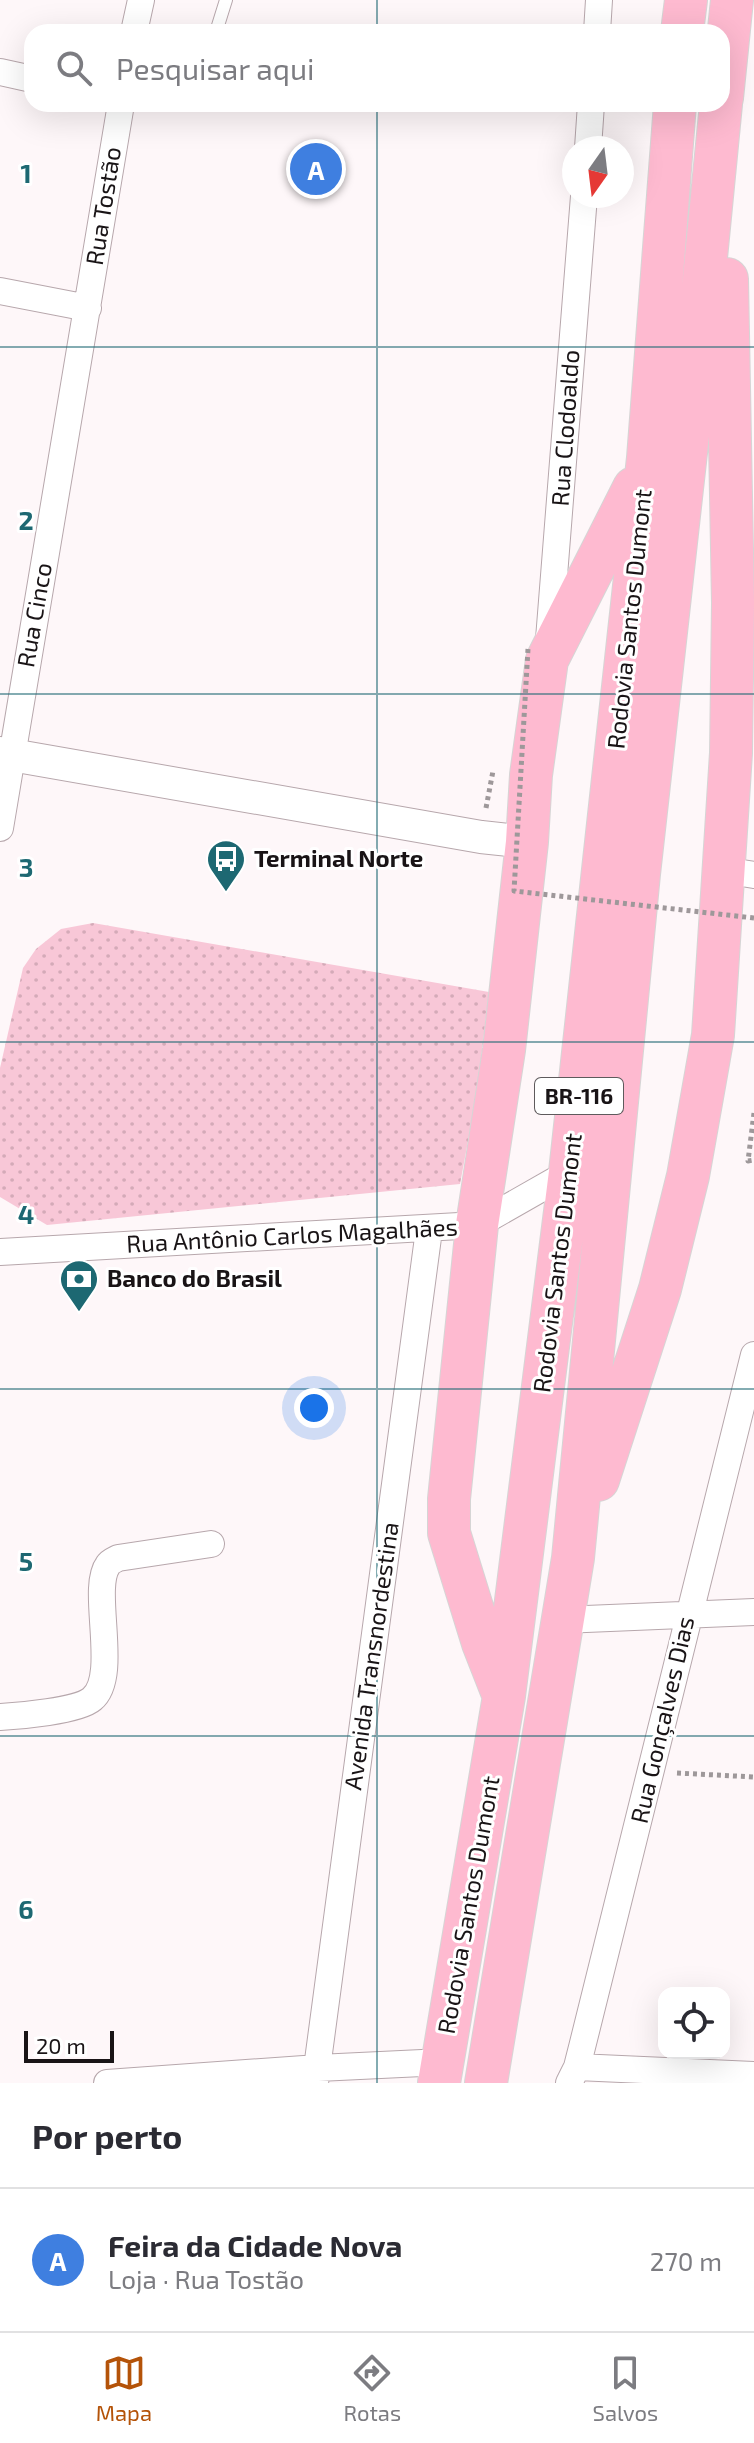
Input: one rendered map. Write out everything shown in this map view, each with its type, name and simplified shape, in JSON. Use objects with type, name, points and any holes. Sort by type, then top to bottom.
[{"type":"highway","points":[[683,24],[686,0]]},
{"type":"highway","name":"Rodovia Santos Dumont","points":[[730,24],[732,0]]},
{"type":"highway","name":"Rodovia Santos Dumont","points":[[441,2072],[504,1696],[570,1172],[648,458],[674,112]]},
{"type":"highway","name":"Rodovia Santos Dumont","points":[[486,2083],[573,1558],[639,874],[721,112]]},
{"type":"highway","name":"BR-116","points":[[573,1558],[660,1289],[688,1176],[739,872],[731,753],[733,603],[723,112]]},
{"type":"highway","name":"BR-116","points":[[504,1696],[483,1643],[449,1533],[449,1499],[477,1225],[504,1050],[527,842],[538,654],[648,458]]},
{"type":"street","points":[[136,24],[141,0]]},
{"type":"street","points":[[598,24],[599,0]]},
{"type":"street","points":[[0,72],[24,77]]},
{"type":"street","name":"Rua Tostão","points":[[88,308],[120,112]]},
{"type":"street","points":[[589,136],[590,112]]},
{"type":"street","name":"Rua Clodoaldo","points":[[538,654],[583,208]]},
{"type":"street","points":[[0,291],[88,308]]},
{"type":"street","name":"Rua Cinco","points":[[0,828],[6,754],[88,308]]},
{"type":"street","points":[[6,754],[481,837],[527,842]]},
{"type":"street","name":"Rua Antônio Carlos Magalhães","points":[[0,1252],[477,1225],[570,1172]]},
{"type":"street","name":"Avenida Transnordestina","points":[[316,2075],[429,1230]]},
{"type":"street","name":"Rua Gonçalves Dias","points":[[573,2075],[652,1772],[687,1614],[754,1355]]},
{"type":"street","points":[[0,1717],[79,1706],[93,1699],[104,1674],[103,1581],[108,1565],[118,1558],[211,1544]]},
{"type":"street","points":[[562,1620],[754,1612]]},
{"type":"street","points":[[107,2083],[441,2072]]},
{"type":"street","points":[[573,2075],[754,2075]]},
{"type":"lane","points":[[218,24],[226,0]]},
{"type":"path","points":[[538,654],[514,891],[754,918]]},
{"type":"path","points":[[751,1160],[754,1113]]},
{"type":"path","points":[[652,1772],[754,1777]]},
{"type":"shaded area","points":[[93,923],[489,992],[477,1093],[460,1184],[47,1225],[0,1197],[0,1068],[23,968],[36,949],[61,929]]},
{"type":"place","name":"Feira da Cidade Nova","points":[[316,169]]},
{"type":"place","name":"Terminal Norte","points":[[226,893]]},
{"type":"place","name":"Banco do Brasil","points":[[79,1313]]}]
